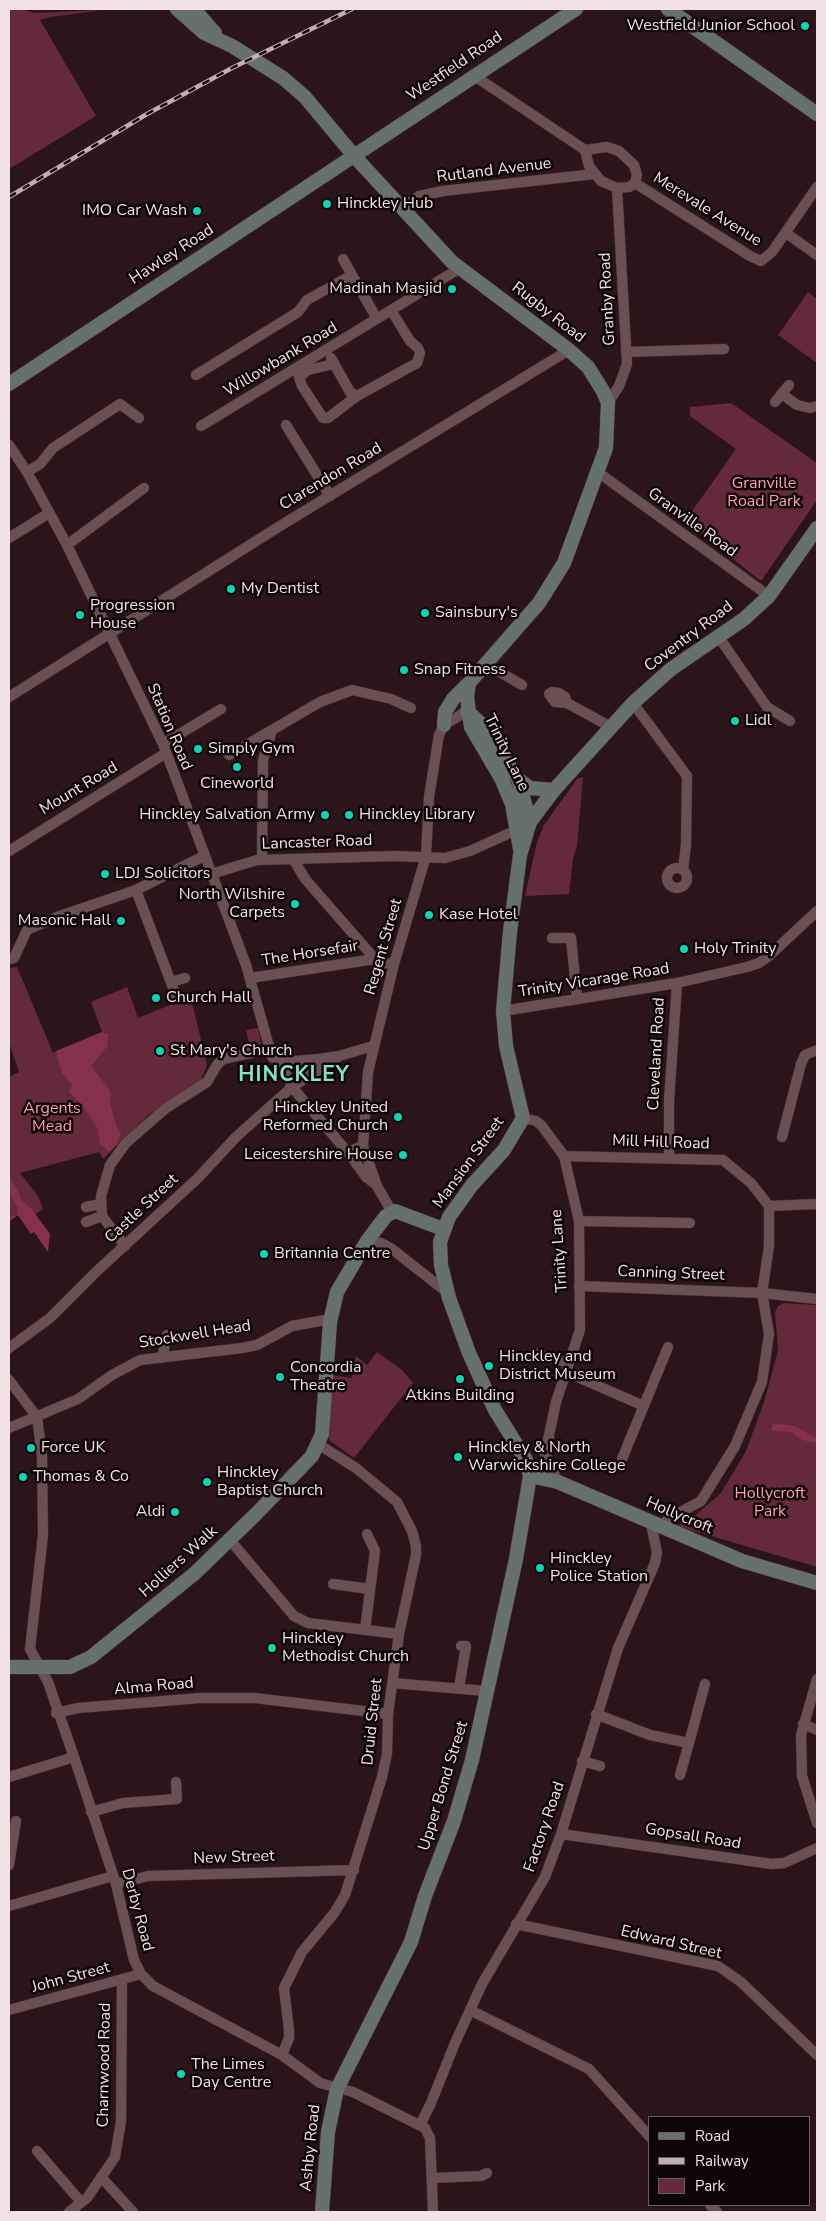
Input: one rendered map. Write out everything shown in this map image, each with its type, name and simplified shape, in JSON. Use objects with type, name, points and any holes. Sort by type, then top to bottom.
[{"type":"main road","name":"Rugby Road","points":[[177,9],[204,33],[224,42],[283,78],[305,97],[355,157],[460,268],[588,366],[608,403],[606,448],[599,473],[564,563],[539,603],[453,699],[445,712],[444,724]]},
{"type":"main road","name":"Rugby Road","points":[[194,9],[224,42]]},
{"type":"main road","name":"Westfield Road","points":[[355,157],[473,75],[576,9]]},
{"type":"main road","points":[[668,9],[817,114]]},
{"type":"main road","name":"Hawley Road","points":[[9,384],[355,157]]},
{"type":"main road","name":"Coventry Road","points":[[530,822],[554,790],[633,703],[671,669],[744,619],[769,596],[817,528]]},
{"type":"main road","points":[[467,711],[469,683]]},
{"type":"main road","name":"Trinity Lane","points":[[467,711],[483,727],[518,779],[530,822],[520,855],[510,932],[503,1011],[506,1046],[523,1118]]},
{"type":"main road","name":"Trinity Lane","points":[[467,711],[471,727],[502,780],[509,796],[517,830],[520,855]]},
{"type":"main road","points":[[518,779],[530,788],[554,790]]},
{"type":"main road","name":"Mansion Street","points":[[443,1229],[455,1207],[504,1150],[523,1118]]},
{"type":"main road","points":[[318,1444],[322,1434],[325,1409],[330,1322],[336,1292],[367,1241],[392,1212],[400,1211],[443,1229],[440,1242],[441,1265],[448,1293],[475,1367],[495,1410],[526,1460],[530,1476]]},
{"type":"main road","name":"Holliers Walk","points":[[9,1667],[70,1667],[91,1658],[150,1612],[230,1540],[312,1456],[318,1444]]},
{"type":"main road","name":"Hollycroft","points":[[530,1476],[558,1482],[742,1561],[817,1583]]},
{"type":"main road","name":"Upper Bond Street","points":[[337,2089],[411,1942],[472,1760],[482,1722],[486,1691],[516,1559],[530,1476]]},
{"type":"main road","name":"Ashby Road","points":[[322,2212],[328,2132],[331,2108],[337,2089]]},
{"type":"street","points":[[473,75],[585,150],[607,147],[619,151],[634,165],[637,175],[635,183],[629,187],[617,188],[601,181],[589,166],[585,150]]},
{"type":"street","name":"Rutland Avenue","points":[[402,208],[419,196],[594,174]]},
{"type":"street","name":"Merevale Avenue","points":[[635,183],[750,256],[761,261],[772,252],[817,187]]},
{"type":"street","name":"Granby Road","points":[[608,403],[625,375],[626,352],[617,188]]},
{"type":"street","points":[[786,232],[817,255]]},
{"type":"street","points":[[343,259],[376,319]]},
{"type":"street","name":"Willowbank Road","points":[[201,426],[460,268]]},
{"type":"street","name":"Willowbank Road","points":[[196,375],[298,312],[307,300],[352,275]]},
{"type":"street","points":[[357,396],[350,392],[332,361],[308,370],[299,378],[323,418],[328,418],[357,396],[417,363],[420,358],[418,348],[410,341],[391,310]]},
{"type":"street","points":[[626,352],[724,349]]},
{"type":"street","name":"Clarendon Road","points":[[9,697],[330,496],[569,350]]},
{"type":"street","points":[[789,385],[778,398],[810,408],[817,406]]},
{"type":"street","points":[[26,472],[40,464],[53,448],[120,404],[139,418]]},
{"type":"street","points":[[286,425],[330,496]]},
{"type":"street","name":"Station Road","points":[[9,446],[26,472],[67,545],[111,633],[164,749],[250,978],[272,1057],[280,1062],[292,1087],[366,1177],[377,1186]]},
{"type":"street","name":"Granville Road","points":[[599,473],[769,596]]},
{"type":"street","points":[[67,545],[144,488]]},
{"type":"street","points":[[9,538],[49,513]]},
{"type":"street","points":[[718,636],[767,707],[790,719]]},
{"type":"street","points":[[486,664],[522,685]]},
{"type":"street","points":[[229,755],[320,702],[352,690],[391,699],[412,708]]},
{"type":"street","points":[[567,703],[611,728]]},
{"type":"street","points":[[633,703],[687,776],[686,845],[682,870]]},
{"type":"street","name":"Mount Road","points":[[9,851],[164,749],[221,709]]},
{"type":"street","points":[[444,724],[467,711]]},
{"type":"street","name":"Rugby Road","points":[[426,856],[429,797],[439,735],[444,724]]},
{"type":"street","points":[[262,860],[263,760],[272,730]]},
{"type":"street","name":"Coventry Road","points":[[426,856],[445,858],[462,854],[517,830],[530,822]]},
{"type":"street","points":[[9,959],[14,958],[27,930],[57,917],[136,890],[204,856]]},
{"type":"street","name":"Lancaster Road","points":[[211,874],[262,860],[426,856]]},
{"type":"street","name":"Regent Street","points":[[363,1146],[365,1090],[373,1046],[394,964],[426,856]]},
{"type":"street","points":[[292,859],[306,880],[375,959],[382,963],[394,964]]},
{"type":"street","points":[[136,890],[172,982],[175,993],[170,995]]},
{"type":"street","name":"Trinity Vicarage Road","points":[[503,1011],[677,983],[758,963],[817,911]]},
{"type":"street","points":[[552,938],[571,938],[577,999]]},
{"type":"street","name":"The Horsefair","points":[[250,978],[375,959]]},
{"type":"street","points":[[172,982],[185,978]]},
{"type":"street","name":"Cleveland Road","points":[[668,1157],[669,1101],[677,983]]},
{"type":"street","points":[[125,1246],[102,1216],[100,1204],[103,1184],[110,1165],[126,1143],[166,1108],[208,1082],[223,1059],[266,1049],[268,1045]]},
{"type":"street","points":[[280,1062],[339,1056],[373,1046]]},
{"type":"street","points":[[782,1136],[801,1064],[805,1055],[817,1050]]},
{"type":"street","name":"Castle Street","points":[[9,1348],[50,1318],[198,1178],[236,1137],[292,1087],[339,1056]]},
{"type":"street","name":"Trinity Lane","points":[[523,1118],[536,1121],[542,1126],[564,1156],[578,1221],[580,1330],[556,1402],[545,1454],[558,1482]]},
{"type":"street","points":[[350,1156],[353,1150],[363,1146],[377,1186],[392,1212]]},
{"type":"street","name":"Mill Hill Road","points":[[564,1156],[668,1157],[697,1161],[723,1160],[752,1183],[769,1206]]},
{"type":"street","points":[[86,1207],[100,1204]]},
{"type":"street","points":[[657,1526],[701,1501],[735,1446],[762,1382],[769,1334],[762,1293],[769,1246],[769,1206],[817,1204]]},
{"type":"street","points":[[86,1222],[102,1216]]},
{"type":"street","points":[[578,1221],[690,1223]]},
{"type":"street","points":[[367,1241],[381,1243],[392,1249],[448,1293]]},
{"type":"street","name":"Canning Street","points":[[579,1286],[762,1293],[817,1298]]},
{"type":"street","name":"Stockwell Head","points":[[9,1428],[78,1399],[112,1375],[140,1360],[257,1345],[292,1326],[324,1320],[330,1322]]},
{"type":"street","points":[[162,1358],[167,1335]]},
{"type":"street","points":[[622,1459],[668,1347]]},
{"type":"street","points":[[534,1353],[644,1406]]},
{"type":"street","points":[[9,1380],[37,1416]]},
{"type":"street","name":"Derby Road","points":[[37,1416],[44,1481],[44,1529],[30,1643],[34,1658],[48,1682],[56,1713],[74,1757],[114,1880],[134,1960],[141,1974],[153,1986],[282,2054],[320,2083],[353,2092],[420,2125]]},
{"type":"street","name":"Druid Street","points":[[282,2054],[289,2038],[284,1988],[302,1952],[341,1903],[354,1870],[387,1754],[388,1714],[392,1683],[399,1634],[416,1546],[412,1531],[397,1502],[383,1488],[340,1456],[318,1444]]},
{"type":"street","name":"Factory Road","points":[[420,2125],[470,2010],[499,1951],[543,1881],[561,1834],[596,1714],[624,1633],[655,1564],[657,1552],[652,1529],[657,1526]]},
{"type":"street","points":[[365,1630],[375,1551],[367,1534]]},
{"type":"street","points":[[230,1540],[294,1616],[308,1623],[399,1634]]},
{"type":"street","points":[[333,1584],[370,1588]]},
{"type":"street","points":[[459,1688],[466,1646],[462,1646]]},
{"type":"street","points":[[817,1679],[801,1735],[802,1776],[817,1823]]},
{"type":"street","points":[[392,1683],[486,1691]]},
{"type":"street","points":[[680,1775],[705,1684]]},
{"type":"street","name":"Alma Road","points":[[56,1713],[78,1708],[200,1698],[255,1698],[388,1714]]},
{"type":"street","points":[[596,1714],[650,1735],[689,1743]]},
{"type":"street","points":[[803,1724],[817,1730]]},
{"type":"street","points":[[9,1777],[74,1757]]},
{"type":"street","points":[[582,1761],[600,1766]]},
{"type":"street","points":[[91,1812],[123,1803],[177,1799],[176,1782]]},
{"type":"street","points":[[9,1865],[16,1821]]},
{"type":"street","name":"Gopsall Road","points":[[561,1834],[772,1864],[784,1863],[817,1848]]},
{"type":"street","name":"New Street","points":[[9,1906],[114,1880],[148,1876],[354,1870]]},
{"type":"street","name":"Edward Street","points":[[516,1924],[718,1966],[741,1982],[817,2055]]},
{"type":"street","name":"John Street","points":[[9,2010],[141,1974]]},
{"type":"street","name":"Charnwood Road","points":[[69,2212],[81,2202],[115,2157],[121,2121],[122,1980]]},
{"type":"street","points":[[470,2010],[589,2069],[648,2135]]},
{"type":"street","points":[[420,2125],[429,2133],[433,2212]]},
{"type":"street","points":[[37,2151],[81,2202]]},
{"type":"street","points":[[432,2178],[481,2176],[487,2173]]},
{"type":"street","points":[[101,2177],[133,2212]]},
{"type":"green space","points":[[9,9],[21,9],[35,13],[103,10],[40,20],[96,116],[9,169]]},
{"type":"green space","points":[[808,292],[817,299],[817,363],[778,335]]},
{"type":"green space","name":"Granville Road Park","points":[[731,403],[817,463],[817,500],[761,581],[685,521],[736,449],[690,416],[690,407]]},
{"type":"green space","points":[[583,777],[577,846],[573,859],[569,894],[525,896],[537,842],[544,825],[577,779]]},
{"type":"green space","name":"Argents Mead","points":[[17,967],[53,1053],[102,1032],[91,1002],[127,987],[138,1018],[170,1005],[192,1002],[207,1065],[201,1080],[148,1115],[103,1159],[99,1152],[20,1173],[38,1196],[43,1209],[23,1222],[18,1215],[9,1221],[9,1077],[19,1072],[9,1042],[9,968]]},
{"type":"green space","points":[[258,1028],[261,1045],[250,1047],[246,1030]]},
{"type":"green space","name":"Hollycroft Park","points":[[784,1303],[817,1305],[817,1567],[677,1526],[693,1517],[721,1493],[746,1451],[765,1399],[778,1350],[775,1312],[778,1306]]},
{"type":"green space","points":[[377,1352],[402,1370],[413,1383],[354,1458],[329,1440],[331,1375],[352,1378],[356,1356],[367,1365]]},
{"type":"shaded area","points":[[102,1032],[109,1034],[107,1047],[91,1066],[111,1092],[110,1104],[117,1127],[121,1133],[117,1144],[109,1152],[100,1144],[98,1129],[83,1106],[69,1092],[72,1084],[62,1073],[56,1051]]},
{"type":"shaded area","points":[[9,1178],[19,1191],[21,1200],[31,1208],[50,1234],[48,1252],[34,1232],[31,1234],[18,1215],[9,1221],[9,1218],[17,1214],[18,1207],[9,1193]]},
{"type":"shaded area","points":[[773,1423],[794,1426],[817,1438],[817,1443],[802,1440],[792,1432],[771,1431]]},
{"type":"railway","points":[[9,197],[147,114],[232,68],[352,9]]},
{"type":"place","name":"Westfield Junior School","points":[[805,26]]},
{"type":"place","name":"Hinckley Hub","points":[[327,204]]},
{"type":"place","name":"IMO Car Wash","points":[[197,211]]},
{"type":"place","name":"Madinah Masjid","points":[[452,289]]},
{"type":"place","name":"My Dentist","points":[[231,589]]},
{"type":"place","name":"Sainsbury's","points":[[425,613]]},
{"type":"place","name":"Progression House","points":[[80,615]]},
{"type":"place","name":"Snap Fitness","points":[[404,670]]},
{"type":"place","name":"Lidl","points":[[735,721]]},
{"type":"place","name":"Simply Gym","points":[[198,749]]},
{"type":"place","name":"Cineworld","points":[[237,767]]},
{"type":"place","name":"Hinckley Salvation Army","points":[[325,815]]},
{"type":"place","name":"Hinckley Library","points":[[349,815]]},
{"type":"place","name":"LDJ Solicitors","points":[[105,874]]},
{"type":"place","name":"North Wilshire Carpets","points":[[295,904]]},
{"type":"place","name":"Kase Hotel","points":[[429,915]]},
{"type":"place","name":"Masonic Hall","points":[[121,921]]},
{"type":"place","name":"Holy Trinity","points":[[684,949]]},
{"type":"place","name":"Church Hall","points":[[156,998]]},
{"type":"place","name":"St Mary's Church","points":[[160,1051]]},
{"type":"place","name":"Hinckley United Reformed Church","points":[[398,1117]]},
{"type":"place","name":"Leicestershire House","points":[[403,1155]]},
{"type":"place","name":"Britannia Centre","points":[[264,1254]]},
{"type":"place","name":"Hinckley and District Museum","points":[[489,1366]]},
{"type":"place","name":"Concordia Theatre","points":[[280,1377]]},
{"type":"place","name":"Atkins Building","points":[[460,1379]]},
{"type":"place","name":"Force UK","points":[[31,1448]]},
{"type":"place","name":"Hinckley & North Warwickshire College","points":[[458,1457]]},
{"type":"place","name":"Thomas & Co","points":[[23,1477]]},
{"type":"place","name":"Hinckley Baptist Church","points":[[207,1482]]},
{"type":"place","name":"Aldi","points":[[175,1512]]},
{"type":"place","name":"Hinckley Police Station","points":[[540,1568]]},
{"type":"place","name":"Hinckley Methodist Church","points":[[272,1648]]},
{"type":"place","name":"The Limes Day Centre","points":[[181,2074]]},
{"type":"district","name":"HINCKLEY","points":[[294,1076]]}]
